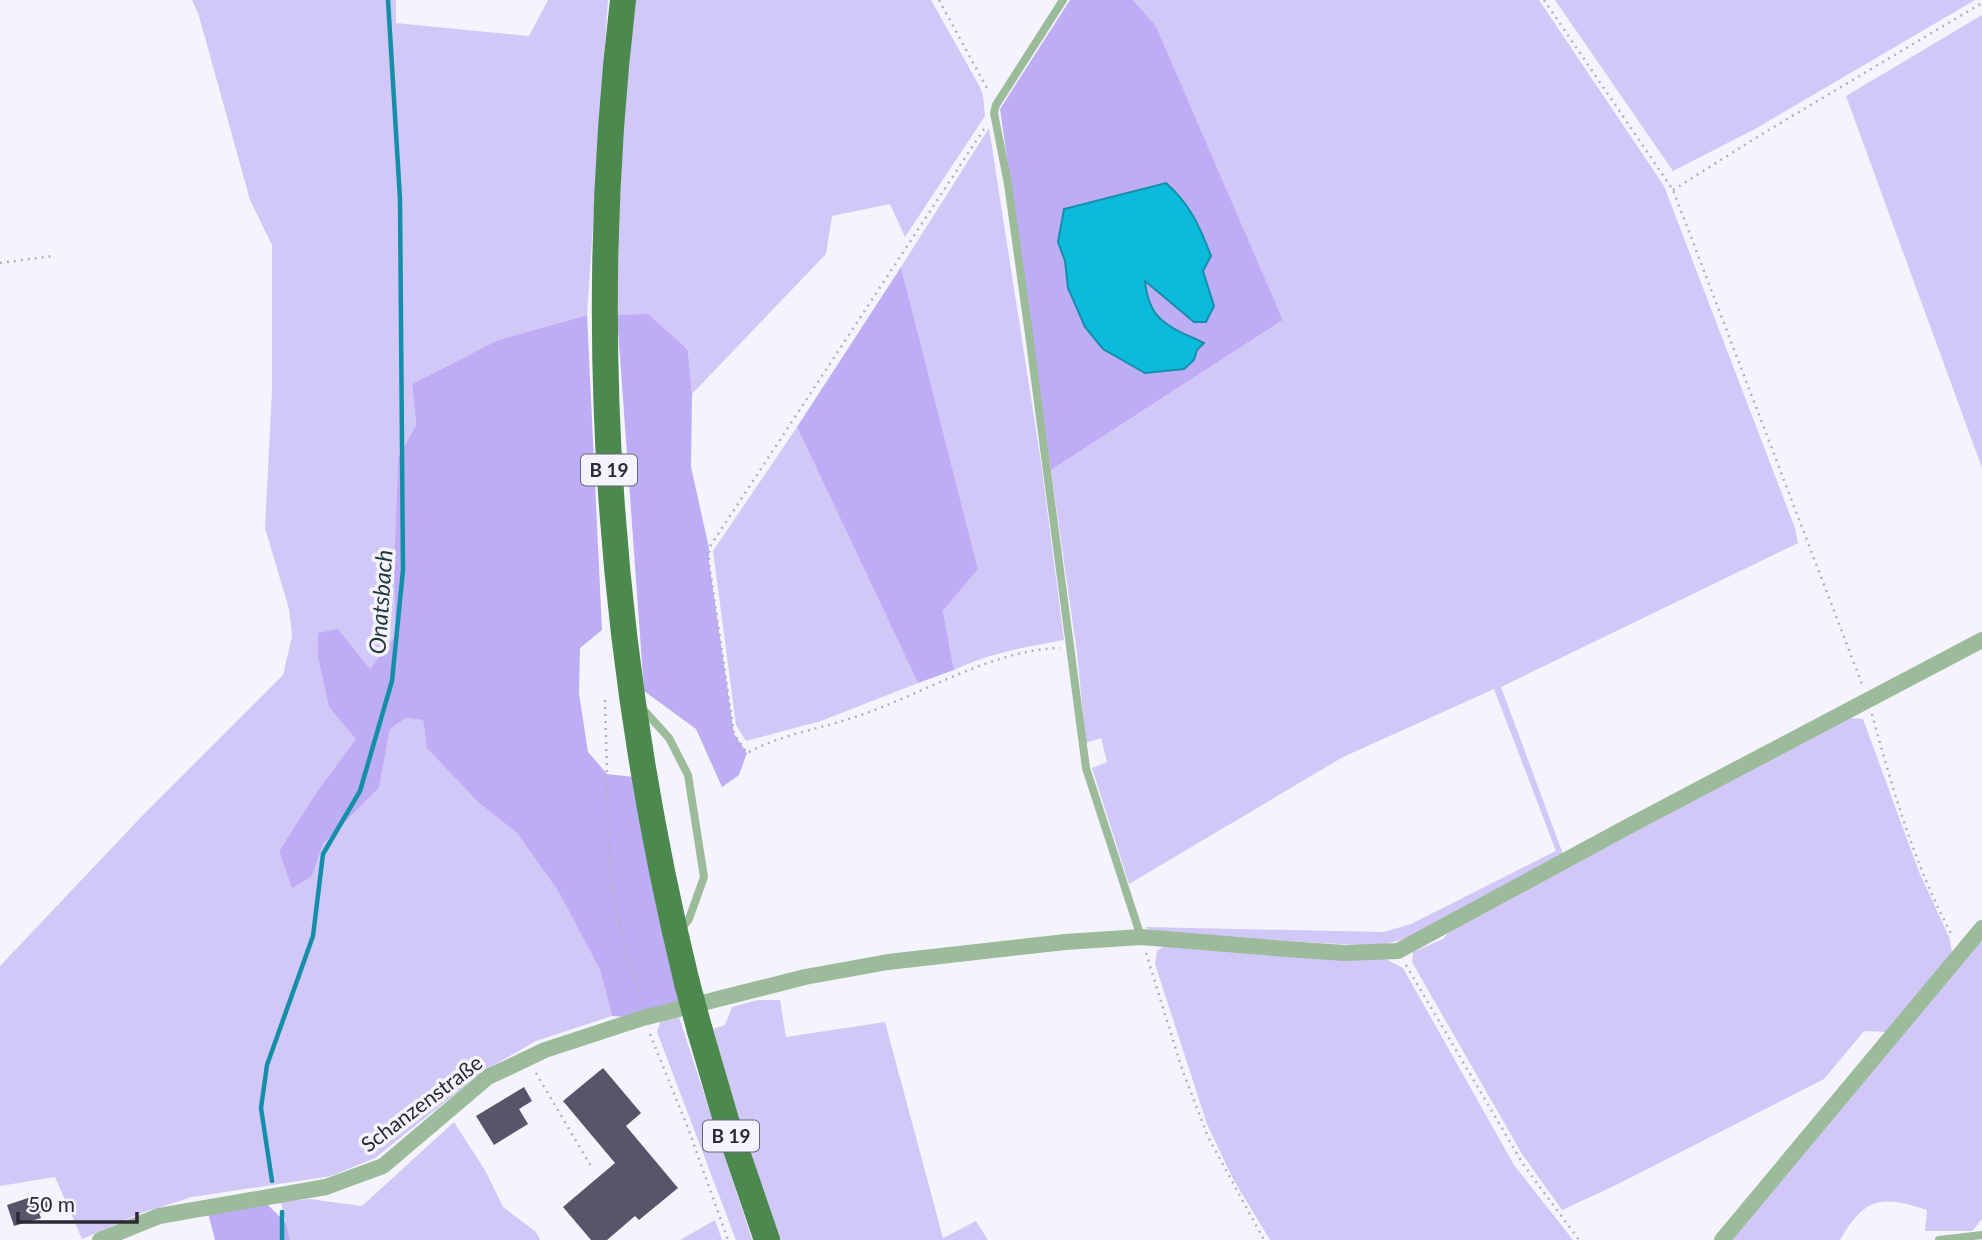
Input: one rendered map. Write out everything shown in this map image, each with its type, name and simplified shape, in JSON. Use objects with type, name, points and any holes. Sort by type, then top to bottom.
[{"type":"main road","name":"B 19","points":[[623,0],[608,178],[605,327],[610,488],[617,574],[632,697],[651,816],[675,936],[726,1120],[767,1240]]},
{"type":"street","points":[[1398,951],[1982,640]]},
{"type":"street","points":[[1722,1240],[1982,928]]},
{"type":"street","name":"Schanzenstraße","points":[[100,1240],[159,1216],[326,1187],[383,1166],[488,1077],[529,1057],[643,1018],[806,977],[888,962],[1065,942],[1141,937],[1286,950],[1345,953],[1398,951]]},
{"type":"lane","points":[[1063,0],[995,109],[1008,184],[1086,768],[1141,937]]},
{"type":"lane","points":[[632,697],[669,738],[688,775],[704,877],[688,919],[675,936]]},
{"type":"lane","points":[[1939,1240],[1982,1235]]},
{"type":"path","points":[[939,0],[995,109],[709,548],[734,734],[747,753],[771,740],[859,716],[997,661],[1039,648],[1070,648]]},
{"type":"path","points":[[1544,0],[1673,190],[1868,701],[1900,812],[1934,902],[1962,952]]},
{"type":"path","points":[[1673,190],[1982,3]]},
{"type":"path","points":[[0,263],[53,256]]},
{"type":"path","points":[[605,700],[609,850],[614,903],[641,994],[643,1018],[688,1128],[728,1240]]},
{"type":"path","points":[[1141,937],[1182,1069],[1208,1138],[1264,1240]]},
{"type":"path","points":[[1398,951],[1523,1164],[1579,1240]]},
{"type":"path","points":[[529,1057],[592,1168]]},
{"type":"shaded area","points":[[192,0],[396,0],[396,23],[529,36],[548,0],[608,0],[587,315],[498,340],[412,384],[416,425],[398,458],[395,636],[370,670],[338,630],[329,707],[357,739],[316,793],[279,851],[312,876],[323,844],[379,788],[390,729],[406,718],[423,720],[427,747],[479,803],[517,833],[560,892],[600,970],[612,1016],[536,1041],[485,1070],[375,1158],[331,1176],[192,1197],[144,1212],[82,1239],[55,1177],[0,1186],[0,966],[142,816],[283,675],[292,636],[289,609],[265,528],[272,391],[272,245],[250,200],[199,16]]},
{"type":"shaded area","points":[[634,0],[931,0],[983,96],[985,116],[905,237],[890,204],[832,216],[826,254],[692,394],[688,349],[617,315],[621,160]]},
{"type":"shaded area","points":[[1070,0],[1133,0],[1156,26],[1283,320],[1051,470],[1000,109]]},
{"type":"shaded area","points":[[1133,0],[1539,0],[1664,186],[1795,528],[1798,543],[1501,687],[1563,854],[1408,938],[1378,946],[1156,934],[1145,927],[1384,932],[1411,924],[1556,851],[1494,689],[1343,757],[1129,884],[1092,768],[1107,762],[1101,738],[1086,743],[1077,653],[1051,470],[1283,320],[1156,26]]},
{"type":"shaded area","points":[[1555,0],[1975,0],[1755,129],[1673,171]]},
{"type":"shaded area","points":[[1982,15],[1982,468],[1846,96]]},
{"type":"shaded area","points":[[989,128],[1041,462],[1064,640],[995,655],[954,670],[943,611],[978,569],[901,267]]},
{"type":"shaded area","points":[[901,267],[978,569],[943,611],[954,670],[918,683],[797,427]]},
{"type":"shaded area","points":[[648,314],[688,350],[692,394],[691,467],[709,548],[734,734],[747,753],[739,775],[722,787],[696,729],[644,691],[617,315]]},
{"type":"shaded area","points":[[587,315],[602,630],[580,648],[579,694],[588,752],[607,774],[634,777],[682,1007],[643,1018],[612,1016],[600,970],[559,892],[517,833],[479,803],[427,748],[423,720],[406,718],[390,729],[379,788],[323,844],[312,876],[292,888],[279,851],[316,793],[356,739],[329,707],[318,656],[318,633],[338,629],[370,669],[395,636],[398,458],[416,425],[412,384],[498,340]]},
{"type":"shaded area","points":[[797,427],[918,683],[821,721],[746,741],[736,725],[713,551]]},
{"type":"shaded area","points":[[1850,718],[1863,719],[1919,872],[1949,937],[1952,952],[1888,1032],[1864,1031],[1824,1079],[1562,1210],[1522,1154],[1412,962],[1413,952],[1443,939],[1453,927]]},
{"type":"shaded area","points":[[1982,936],[1982,1219],[1972,1231],[1925,1231],[1927,1210],[1898,1202],[1886,1202],[1866,1208],[1840,1240],[1728,1240]]},
{"type":"shaded area","points":[[1166,945],[1384,958],[1403,968],[1514,1165],[1573,1240],[1270,1240],[1233,1179],[1207,1124],[1155,964],[1157,951]]},
{"type":"shaded area","points":[[758,1000],[780,1000],[786,1037],[885,1022],[943,1238],[976,1221],[988,1240],[779,1240],[751,1159],[713,1029],[725,1025],[732,1007]]},
{"type":"shaded area","points":[[679,1017],[752,1240],[736,1240],[657,1032],[661,1020]]},
{"type":"shaded area","points":[[454,1122],[486,1172],[503,1207],[536,1232],[540,1240],[290,1240],[281,1202],[309,1199],[362,1206]]},
{"type":"shaded area","points":[[262,1199],[286,1223],[290,1240],[215,1240],[207,1209]]},
{"type":"shaded area","points":[[715,1220],[722,1240],[680,1240]]},
{"type":"water","points":[[1166,183],[1188,208],[1207,245],[1211,256],[1203,271],[1214,306],[1206,322],[1194,322],[1145,281],[1147,295],[1157,315],[1172,327],[1204,343],[1197,350],[1194,360],[1184,369],[1145,373],[1103,349],[1085,327],[1068,288],[1065,261],[1058,242],[1064,209]]},
{"type":"building","points":[[603,1068],[641,1113],[626,1126],[678,1188],[639,1220],[635,1216],[607,1240],[591,1240],[563,1207],[615,1163],[563,1101]]},
{"type":"building","points":[[524,1087],[532,1101],[519,1109],[528,1124],[494,1145],[476,1116]]},
{"type":"building","points":[[34,1196],[36,1201],[49,1196],[53,1209],[39,1213],[41,1218],[14,1226],[7,1205]]},
{"type":"waterway","name":"Onatsbach","points":[[272,1181],[261,1108],[267,1065],[313,936],[323,854],[360,791],[392,681],[403,570],[400,199],[388,0]]},
{"type":"waterway","name":"Onatsbach","points":[[282,1212],[282,1240]]}]
